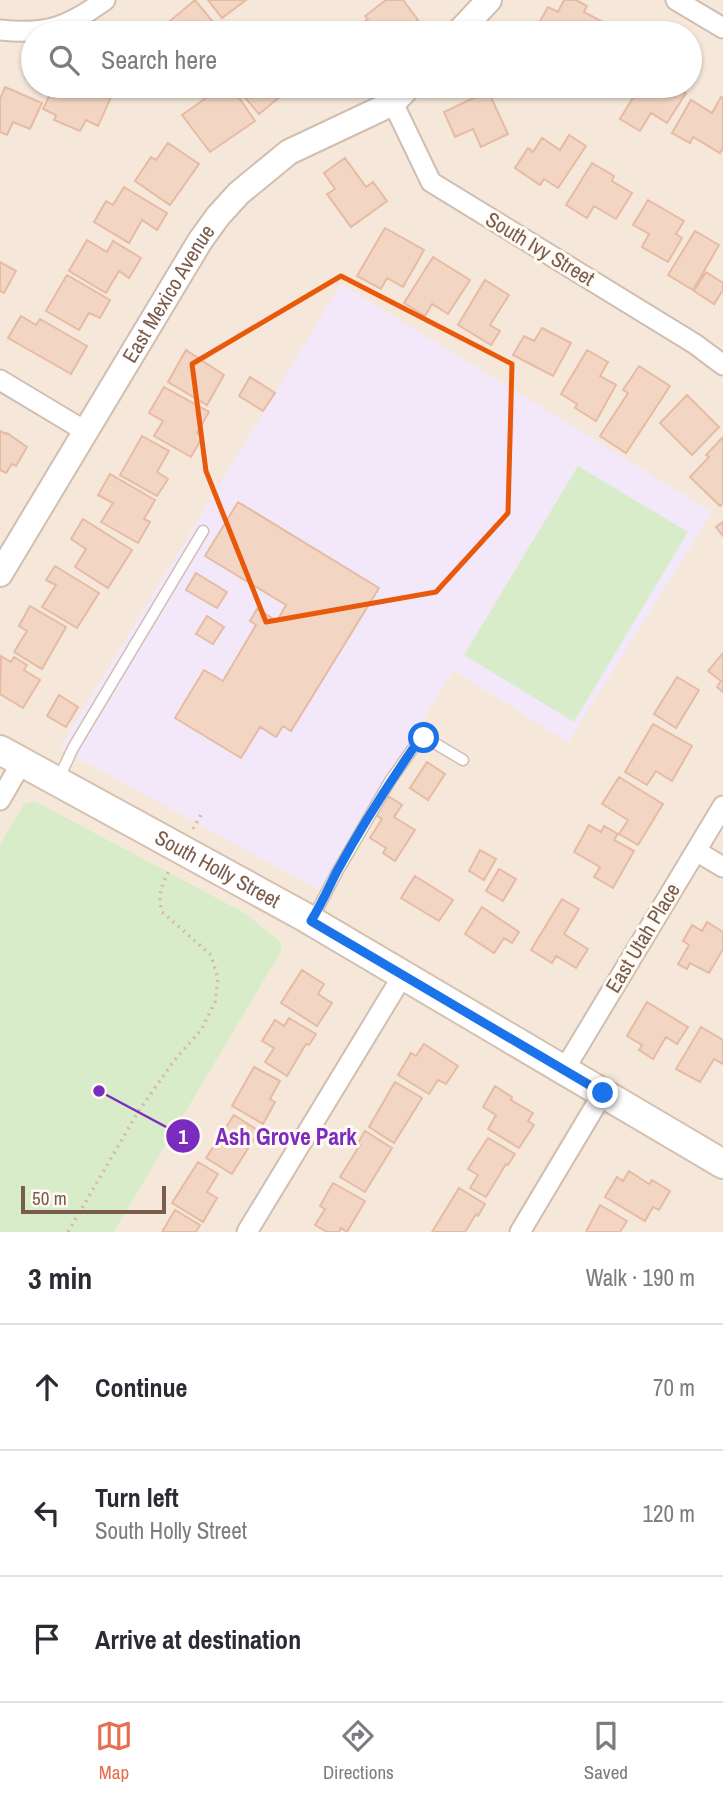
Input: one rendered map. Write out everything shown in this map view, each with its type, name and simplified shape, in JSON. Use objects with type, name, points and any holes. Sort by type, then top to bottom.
[{"type":"main road","name":"South Holly Street","points":[[11,756],[311,921],[723,1164]]},
{"type":"street","points":[[74,21],[105,0]]},
{"type":"street","points":[[469,21],[489,0]]},
{"type":"street","points":[[676,0],[723,28]]},
{"type":"street","points":[[0,30],[21,33]]},
{"type":"street","name":"East Mexico Avenue","points":[[0,574],[200,241],[218,216],[239,193],[289,152],[393,98]]},
{"type":"street","name":"South Ivy Street","points":[[402,98],[430,182],[695,344],[723,365]]},
{"type":"street","points":[[0,380],[85,430]]},
{"type":"street","points":[[0,800],[11,756]]},
{"type":"street","name":"East Utah Place","points":[[564,1070],[723,806]]},
{"type":"street","points":[[696,850],[723,867]]},
{"type":"street","points":[[247,1232],[403,975]]},
{"type":"street","points":[[520,1232],[603,1093]]},
{"type":"lane","points":[[57,782],[73,748],[203,531]]},
{"type":"lane","points":[[311,921],[390,781],[419,740],[426,738],[463,760]]},
{"type":"path","points":[[68,1232],[138,1112],[173,1062],[201,1030],[215,1002],[218,979],[211,955],[162,912],[159,902],[164,881],[202,813]]},
{"type":"highlighted area","points":[[341,276],[512,364],[508,513],[436,592],[266,622],[206,471],[192,364]]},
{"type":"shaded area","points":[[0,0],[723,0],[723,1232],[114,1232],[282,950],[280,941],[245,913],[35,801],[24,804],[0,844]],"holes":[[[711,512],[568,741],[453,670]]]},
{"type":"shaded area","points":[[341,284],[712,512],[568,742],[453,670],[319,890],[60,748]]},
{"type":"green space","points":[[578,466],[688,532],[574,722],[464,655]]},
{"type":"green space","points":[[35,801],[245,913],[280,941],[282,950],[114,1232],[0,1232],[0,844],[24,804]]},
{"type":"building","points":[[195,0],[212,21],[170,21]]},
{"type":"building","points":[[208,0],[246,0],[222,18]]},
{"type":"building","points":[[386,0],[403,0],[418,20],[365,21],[368,19],[365,16]]},
{"type":"building","points":[[564,0],[576,0],[587,6],[584,12],[601,21],[540,21],[548,7],[558,12]]},
{"type":"building","points":[[5,87],[21,94],[21,98],[30,98],[42,103],[30,129],[13,122],[7,135],[0,132],[0,99]]},
{"type":"building","points":[[721,97],[723,147],[720,153],[693,137],[690,143],[672,133],[691,100],[712,113]]},
{"type":"building","points":[[48,98],[111,98],[98,126],[86,120],[80,131],[54,120],[56,115],[43,109]]},
{"type":"building","points":[[206,98],[239,98],[255,121],[210,152],[182,115]]},
{"type":"building","points":[[245,98],[278,98],[259,114]]},
{"type":"building","points":[[473,98],[491,98],[508,134],[481,147],[473,129],[455,137],[444,112]]},
{"type":"building","points":[[633,98],[683,98],[667,123],[651,113],[640,131],[620,119]]},
{"type":"building","points":[[569,135],[586,146],[558,188],[544,179],[540,185],[515,168],[528,148],[533,152],[542,138],[560,150]]},
{"type":"building","points":[[168,143],[199,164],[170,205],[135,181],[151,157],[156,160]]},
{"type":"building","points":[[345,158],[366,187],[373,182],[387,201],[351,227],[327,194],[335,189],[324,173]]},
{"type":"building","points":[[592,163],[614,176],[612,181],[632,193],[616,219],[594,206],[587,218],[566,205]]},
{"type":"building","points":[[124,187],[167,213],[157,230],[142,220],[129,243],[94,222],[106,201],[113,205]]},
{"type":"building","points":[[648,200],[684,221],[676,234],[682,238],[668,262],[642,247],[649,234],[633,225]]},
{"type":"building","points":[[385,228],[424,250],[403,287],[387,278],[381,289],[357,276]]},
{"type":"building","points":[[695,231],[719,245],[693,290],[668,275]]},
{"type":"building","points":[[87,240],[107,252],[113,241],[141,258],[129,278],[119,271],[106,293],[69,271]]},
{"type":"building","points":[[433,257],[470,280],[448,314],[432,304],[425,316],[404,303]]},
{"type":"building","points":[[0,262],[16,271],[4,293],[0,291]]},
{"type":"building","points":[[706,272],[723,283],[723,290],[714,304],[694,291]]},
{"type":"building","points":[[67,275],[110,300],[100,318],[89,313],[79,330],[46,311]]},
{"type":"building","points":[[485,280],[509,295],[490,325],[500,331],[491,345],[458,325]]},
{"type":"building","points":[[21,316],[36,325],[40,319],[87,346],[71,374],[8,338]]},
{"type":"building","points":[[542,328],[571,343],[553,376],[513,355],[524,336],[534,341]]},
{"type":"building","points":[[186,350],[224,375],[207,405],[168,382]]},
{"type":"building","points":[[587,350],[608,362],[600,376],[616,385],[596,421],[575,408],[577,404],[561,394]]},
{"type":"building","points":[[639,366],[670,386],[626,453],[600,436],[628,393],[623,390]]},
{"type":"building","points":[[250,377],[275,393],[263,411],[239,396]]},
{"type":"building","points":[[164,387],[209,412],[197,433],[203,436],[191,457],[154,436],[163,421],[149,413]]},
{"type":"building","points":[[687,395],[719,427],[692,455],[660,423]]},
{"type":"building","points":[[0,431],[27,447],[16,466],[12,464],[6,473],[0,470]]},
{"type":"building","points":[[142,436],[169,451],[157,472],[168,479],[157,496],[120,475]]},
{"type":"building","points":[[723,437],[723,503],[720,506],[690,477]]},
{"type":"building","points":[[110,474],[155,500],[144,519],[150,522],[138,543],[101,522],[113,503],[98,495]]},
{"type":"building","points":[[238,502],[379,588],[291,731],[283,726],[276,737],[260,727],[241,758],[175,718],[204,670],[223,681],[256,625],[250,621],[257,609],[277,621],[286,605],[205,556]]},
{"type":"building","points":[[83,519],[132,550],[108,588],[75,567],[86,549],[71,539]]},
{"type":"building","points":[[723,522],[723,536],[716,527]]},
{"type":"building","points":[[55,566],[99,593],[77,628],[42,607],[56,585],[46,580]]},
{"type":"building","points":[[196,573],[227,592],[217,608],[186,590]]},
{"type":"building","points":[[30,606],[66,627],[42,669],[14,652],[27,631],[19,626]]},
{"type":"building","points":[[207,616],[224,627],[213,644],[196,634]]},
{"type":"building","points":[[723,653],[723,692],[717,687],[721,681],[708,671]]},
{"type":"building","points":[[1,656],[11,662],[14,657],[27,665],[24,670],[40,680],[23,708],[0,694]]},
{"type":"building","points":[[677,677],[699,690],[676,728],[654,714]]},
{"type":"building","points":[[59,695],[78,707],[66,727],[47,716]]},
{"type":"building","points":[[653,724],[692,746],[672,781],[656,771],[647,785],[625,772]]},
{"type":"building","points":[[427,762],[445,774],[428,800],[410,788]]},
{"type":"building","points":[[619,777],[663,804],[638,845],[619,834],[628,820],[602,804]]},
{"type":"building","points":[[388,796],[402,805],[394,817],[415,830],[395,861],[383,853],[386,848],[370,838],[382,819],[376,815]]},
{"type":"building","points":[[589,825],[601,832],[604,826],[618,834],[614,840],[634,851],[613,888],[594,877],[600,867],[574,852]]},
{"type":"building","points":[[480,850],[496,859],[484,880],[469,871]]},
{"type":"building","points":[[499,869],[516,879],[503,901],[486,891]]},
{"type":"building","points":[[415,876],[453,900],[439,921],[401,898]]},
{"type":"building","points":[[562,899],[579,909],[564,934],[588,949],[576,968],[556,956],[552,963],[531,950]]},
{"type":"building","points":[[482,907],[519,932],[512,943],[504,938],[494,953],[465,934]]},
{"type":"building","points":[[707,922],[723,932],[723,949],[709,973],[690,963],[687,969],[678,964],[689,945],[683,941],[692,925],[702,931]]},
{"type":"building","points":[[302,970],[324,984],[318,994],[332,1003],[317,1026],[281,1003]]},
{"type":"building","points":[[647,1002],[688,1027],[677,1044],[666,1037],[653,1059],[639,1050],[642,1045],[627,1036]]},
{"type":"building","points":[[289,1018],[316,1034],[309,1045],[306,1044],[287,1076],[265,1062],[274,1048],[262,1041],[275,1020],[284,1026]]},
{"type":"building","points":[[701,1027],[723,1040],[723,1064],[714,1059],[700,1082],[676,1069]]},
{"type":"building","points":[[424,1044],[458,1066],[446,1084],[438,1080],[429,1094],[398,1075],[411,1053],[416,1056]]},
{"type":"building","points":[[254,1067],[280,1081],[270,1099],[275,1102],[263,1124],[232,1106]]},
{"type":"building","points":[[395,1082],[422,1098],[394,1143],[369,1127]]},
{"type":"building","points":[[495,1086],[512,1097],[511,1100],[533,1113],[528,1121],[534,1125],[519,1148],[488,1129],[496,1115],[483,1107]]},
{"type":"building","points":[[234,1115],[259,1131],[232,1174],[206,1158]]},
{"type":"building","points":[[365,1131],[392,1148],[365,1192],[340,1177],[360,1145],[358,1143]]},
{"type":"building","points":[[488,1138],[515,1154],[486,1197],[470,1188],[478,1175],[468,1169]]},
{"type":"building","points":[[198,1162],[218,1174],[207,1192],[217,1198],[203,1222],[172,1203]]},
{"type":"building","points":[[629,1171],[649,1184],[652,1180],[670,1191],[659,1210],[653,1207],[645,1221],[605,1197],[617,1177],[623,1181]]},
{"type":"building","points":[[333,1183],[365,1201],[347,1232],[341,1228],[339,1232],[327,1232],[315,1225],[325,1209],[320,1206]]},
{"type":"building","points":[[459,1188],[485,1204],[478,1216],[476,1214],[465,1232],[432,1232]]},
{"type":"building","points":[[600,1205],[627,1221],[620,1232],[586,1232]]},
{"type":"building","points":[[175,1210],[200,1225],[196,1232],[162,1232]]},
{"type":"place","name":"Ash Grove Park","points":[[99,1091]]},
{"type":"route","points":[[424,738],[419,740],[390,781],[311,921],[603,1093]]}]
